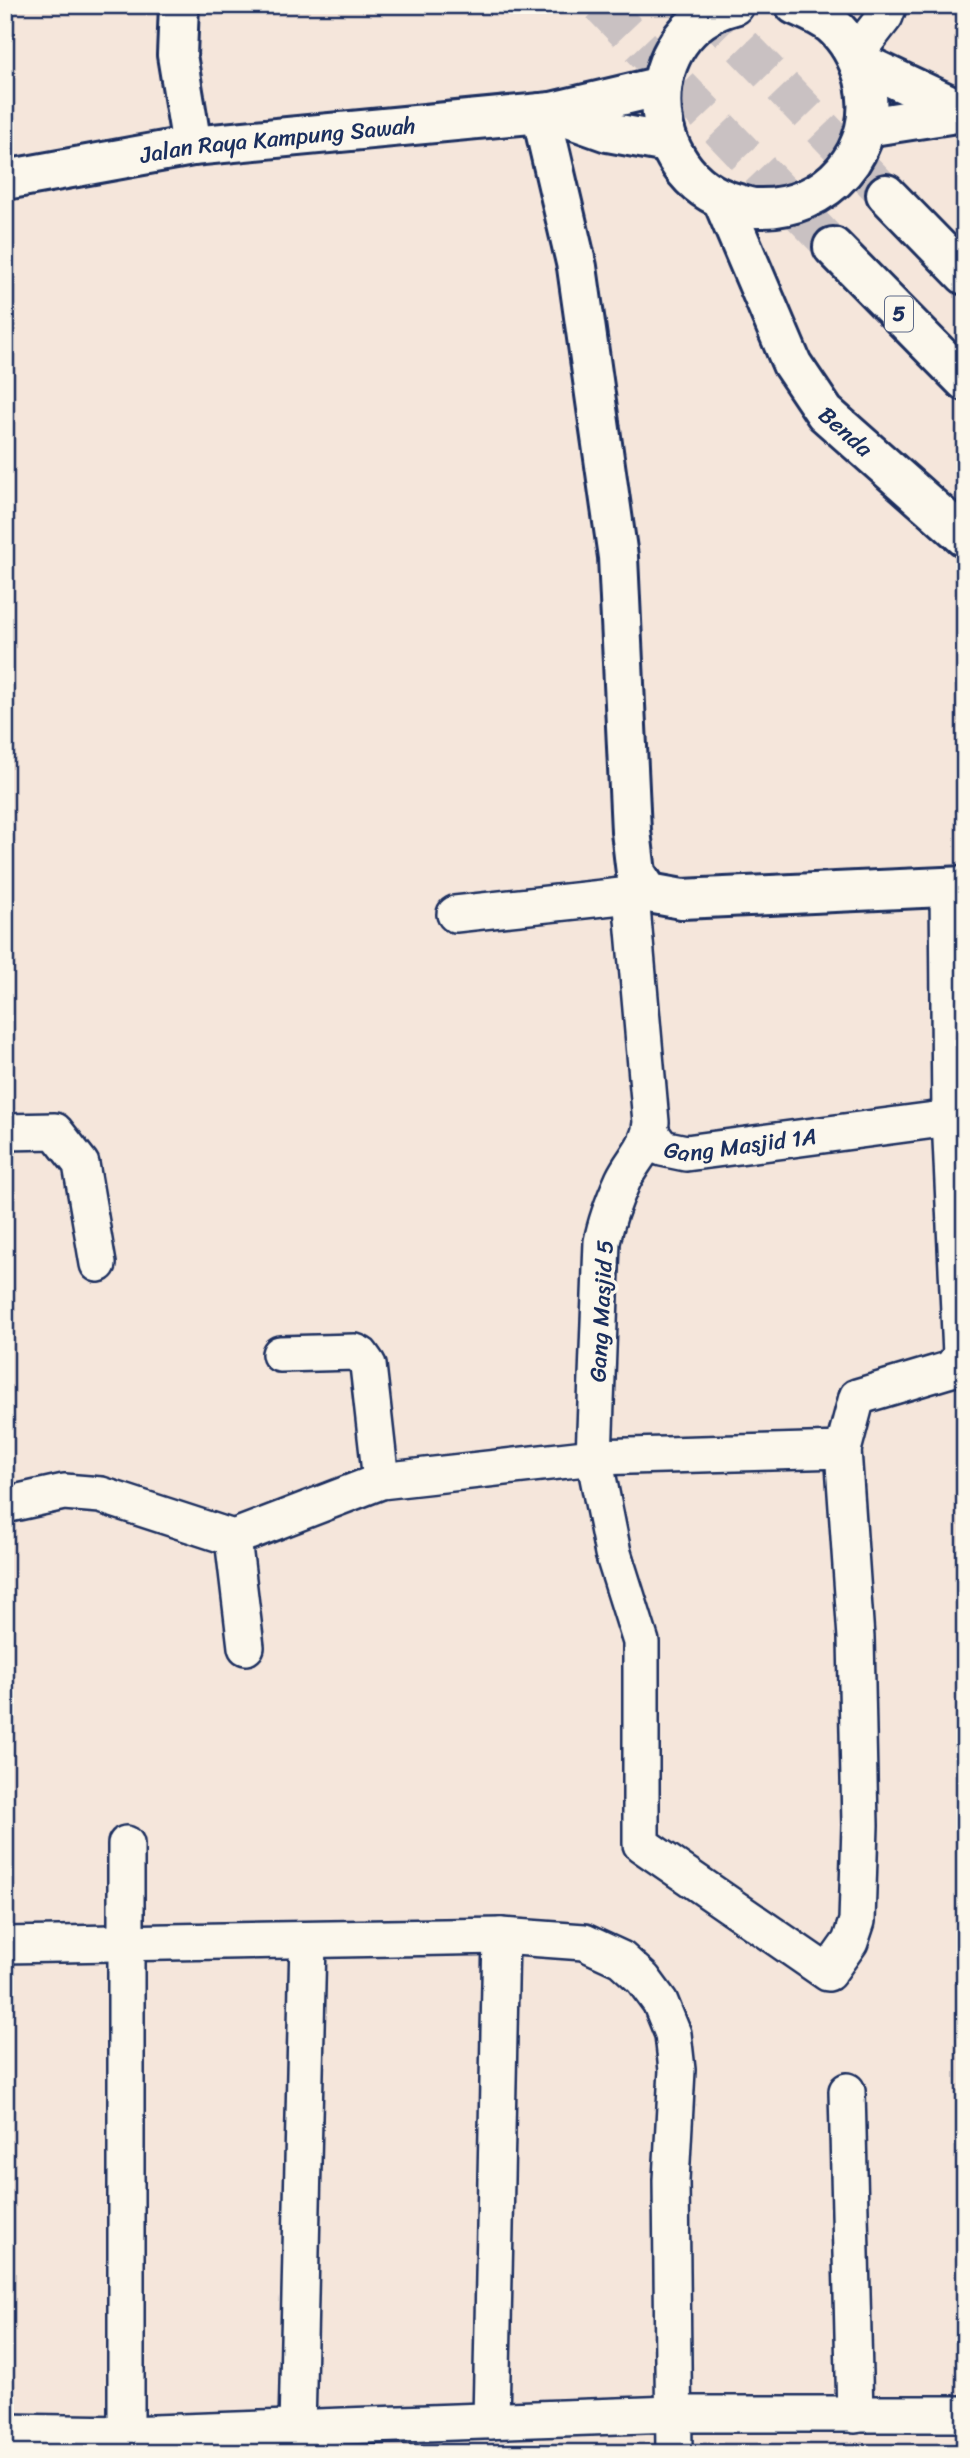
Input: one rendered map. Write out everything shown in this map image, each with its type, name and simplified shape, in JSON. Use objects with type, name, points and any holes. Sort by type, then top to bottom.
[{"type":"main road","points":[[179,5],[177,55],[192,146]]},
{"type":"main road","points":[[727,6],[694,26],[683,39],[673,54],[662,86],[660,106],[668,143],[690,176],[722,199],[754,208],[787,206],[809,199],[829,186],[845,170],[858,150],[866,127],[867,94],[857,58],[846,39],[807,8]]},
{"type":"main road","points":[[857,58],[964,112]]},
{"type":"main road","name":"Jalan Raya Kampung Sawah","points":[[5,180],[192,146],[546,113],[662,86]]},
{"type":"main road","points":[[866,127],[964,112]]},
{"type":"main road","points":[[546,113],[577,267],[618,557],[631,831],[640,895],[682,899],[956,887]]},
{"type":"main road","name":"Jalan Raya Kampung Sawah","points":[[546,113],[608,132],[668,143]]},
{"type":"main road","points":[[886,194],[965,275]]},
{"type":"main road","name":"Benda","points":[[722,199],[792,364],[825,413],[965,537]]},
{"type":"main road","name":"Benda","points":[[763,299],[764,242],[771,223],[787,206]]},
{"type":"main road","name":"5","points":[[833,247],[965,381]]},
{"type":"street","points":[[857,58],[885,16],[889,5]]},
{"type":"street","points":[[5,1505],[64,1492],[101,1495],[233,1538],[381,1481],[594,1457],[843,1450],[856,1397],[951,1369],[961,1355],[950,1118],[956,887]]},
{"type":"street","points":[[455,914],[640,895]]},
{"type":"street","name":"Gang Masjid 1A","points":[[640,895],[650,1133],[662,1148],[686,1153],[950,1118]]},
{"type":"street","points":[[5,1132],[55,1131],[81,1164],[98,1264]]},
{"type":"street","name":"Gang Masjid 5","points":[[650,1133],[646,1145],[624,1180],[605,1224],[602,1242],[594,1457],[613,1553],[641,1642],[641,1844],[828,1973],[850,1942],[858,1922],[860,1825],[856,1639],[843,1450]]},
{"type":"street","points":[[280,1354],[355,1352],[369,1365],[381,1481]]},
{"type":"street","points":[[233,1538],[246,1647]]},
{"type":"street","points":[[126,1844],[126,2434]]},
{"type":"street","points":[[5,1945],[501,1936],[584,1942],[621,1959],[643,1979],[660,2002],[673,2034],[677,2070],[671,2180],[674,2453]]},
{"type":"street","points":[[491,2421],[501,1936]]},
{"type":"street","points":[[297,2429],[308,1940]]},
{"type":"street","points":[[847,2091],[855,2415]]},
{"type":"street","points":[[5,2432],[126,2434],[673,2414],[965,2414]]},
{"type":"tunnel","points":[[601,5],[833,247]]},
{"type":"tunnel","points":[[703,5],[886,194]]}]
